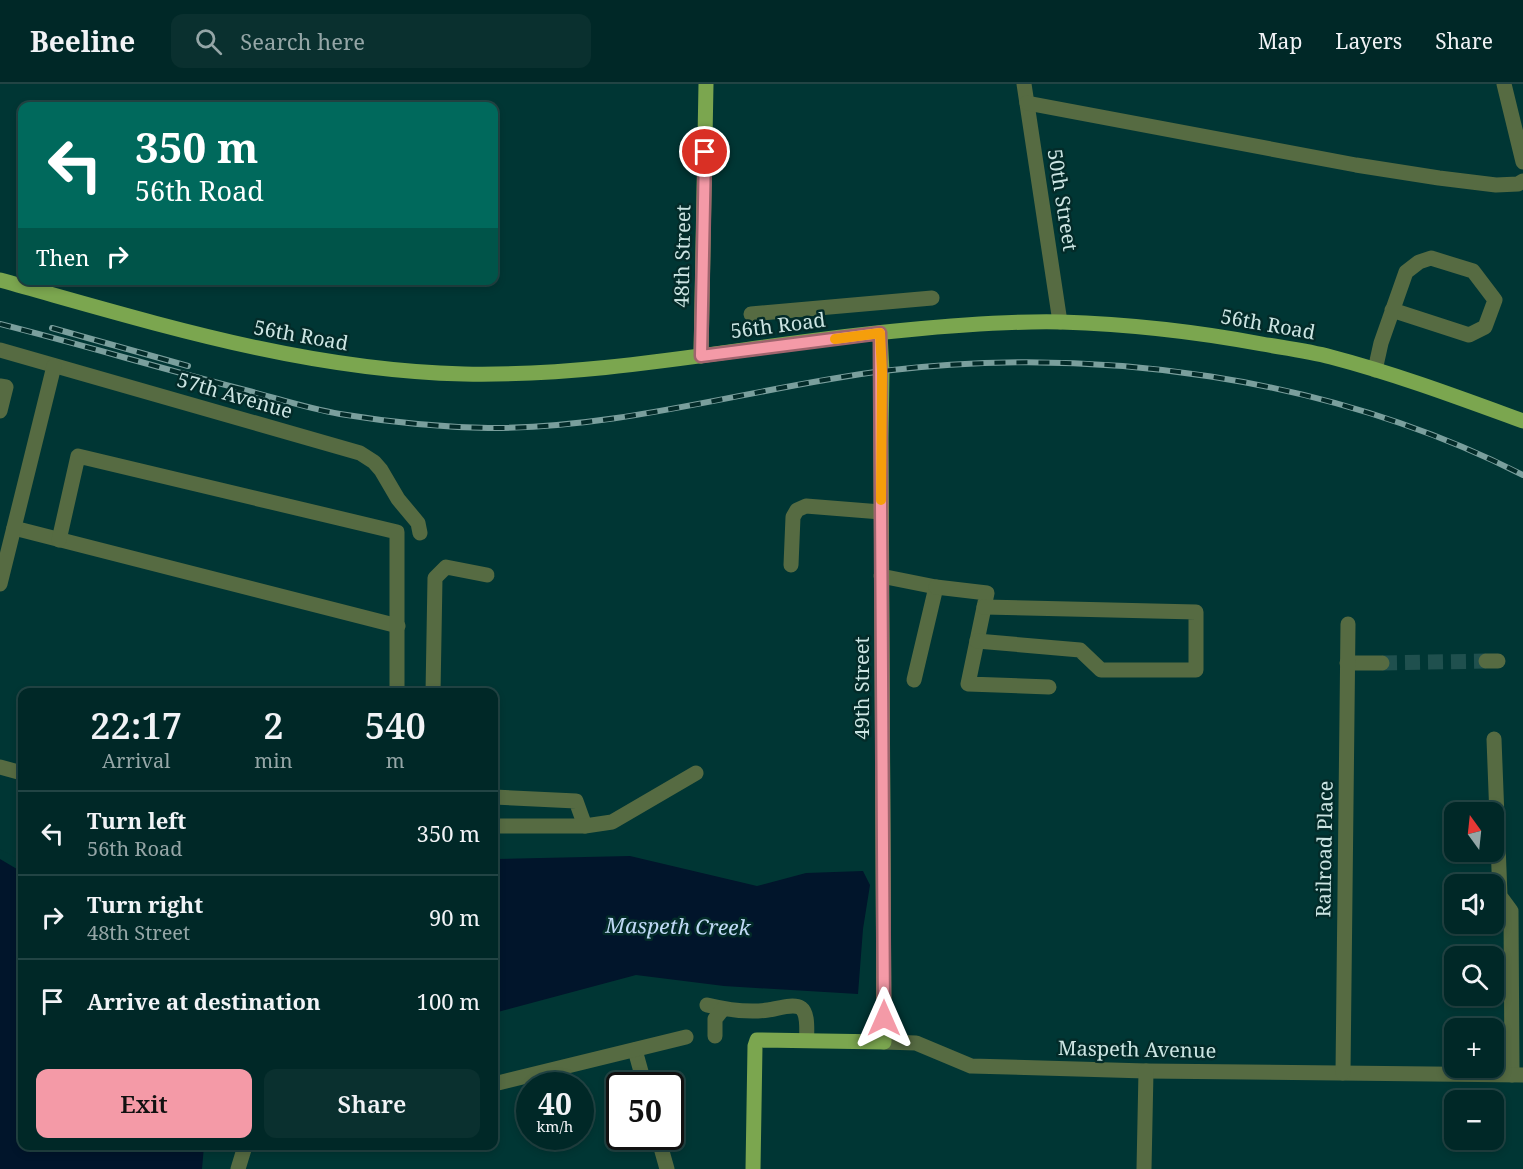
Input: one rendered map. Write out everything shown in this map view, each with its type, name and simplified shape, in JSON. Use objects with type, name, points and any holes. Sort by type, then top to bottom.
[{"type":"main road","name":"48th Street","points":[[701,356],[706,84]]},
{"type":"main road","name":"56th Road","points":[[0,280],[231,344],[292,356],[382,369],[464,374],[535,373],[609,367],[880,333],[957,326],[1060,322],[1205,333],[1328,356],[1423,384],[1523,421]]},
{"type":"main road","name":"49th Street","points":[[880,333],[884,1042]]},
{"type":"main road","name":"Maspeth Avenue","points":[[753,1169],[756,1042],[759,1039],[884,1042]]},
{"type":"street","name":"50th Street","points":[[1024,84],[1060,322]]},
{"type":"street","points":[[1504,84],[1523,162]]},
{"type":"street","points":[[1027,104],[1356,165],[1439,178],[1496,184],[1518,184],[1523,181]]},
{"type":"street","points":[[1376,370],[1381,343],[1392,310],[1406,272],[1419,262],[1431,258],[1473,271],[1496,300],[1485,327],[1469,335],[1392,310]]},
{"type":"street","points":[[751,314],[932,298]]},
{"type":"street","name":"57th Avenue","points":[[0,350],[360,453],[381,470],[398,499],[417,524],[420,533]]},
{"type":"street","points":[[0,584],[9,533],[54,366]]},
{"type":"street","points":[[0,386],[6,387],[0,411]]},
{"type":"street","points":[[59,540],[78,456],[397,532],[397,688]]},
{"type":"street","points":[[791,566],[793,517],[797,510],[806,506],[881,512]]},
{"type":"street","points":[[9,533],[59,540],[398,626]]},
{"type":"street","points":[[433,688],[435,578],[446,567],[487,575]]},
{"type":"street","points":[[881,576],[936,587],[987,593],[968,684],[1049,687]]},
{"type":"street","points":[[914,680],[936,587]]},
{"type":"street","points":[[977,641],[1080,650],[1101,670],[1196,670],[1196,612],[984,607]]},
{"type":"street","name":"Railroad Place","points":[[1343,1073],[1348,624]]},
{"type":"street","points":[[1347,663],[1382,663]]},
{"type":"street","points":[[1494,740],[1500,896],[1511,911],[1518,1075]]},
{"type":"street","points":[[0,767],[18,772]]},
{"type":"street","points":[[498,826],[585,826],[612,822],[696,772]]},
{"type":"street","points":[[498,798],[576,801],[585,826]]},
{"type":"street","points":[[707,1005],[735,1011],[765,1011],[794,1006],[801,1008],[805,1014],[807,1040]]},
{"type":"street","points":[[715,1036],[715,1019],[723,1009]]},
{"type":"street","points":[[498,1083],[686,1037]]},
{"type":"street","name":"Maspeth Avenue","points":[[884,1042],[916,1043],[971,1065],[1146,1071],[1518,1075]]},
{"type":"street","points":[[635,1050],[641,1072]]},
{"type":"street","points":[[1144,1169],[1146,1071]]},
{"type":"street","points":[[238,1169],[243,1150]]},
{"type":"street","points":[[662,1150],[667,1169]]},
{"type":"water","points":[[0,852],[18,862],[18,1150],[204,1150],[202,1169],[0,1169]]},
{"type":"water","name":"Maspeth Creek","points":[[630,856],[757,886],[806,873],[863,871],[870,885],[863,929],[858,994],[724,986],[636,975],[498,1012],[498,859]]},
{"type":"pier","points":[[0,849],[18,859],[18,870],[0,859]]},
{"type":"tunnel","points":[[1382,663],[1486,661]]},
{"type":"railway","points":[[0,324],[340,414],[395,422],[488,428],[538,427],[637,415],[883,371],[964,364],[1046,362],[1129,367],[1211,377],[1292,392],[1371,414],[1449,441],[1523,475]]},
{"type":"railway","points":[[52,328],[188,366]]},
{"type":"slow traffic","points":[[835,339],[880,333],[881,500]]},
{"type":"route","points":[[705,152],[701,356],[880,333],[884,1018]]}]
